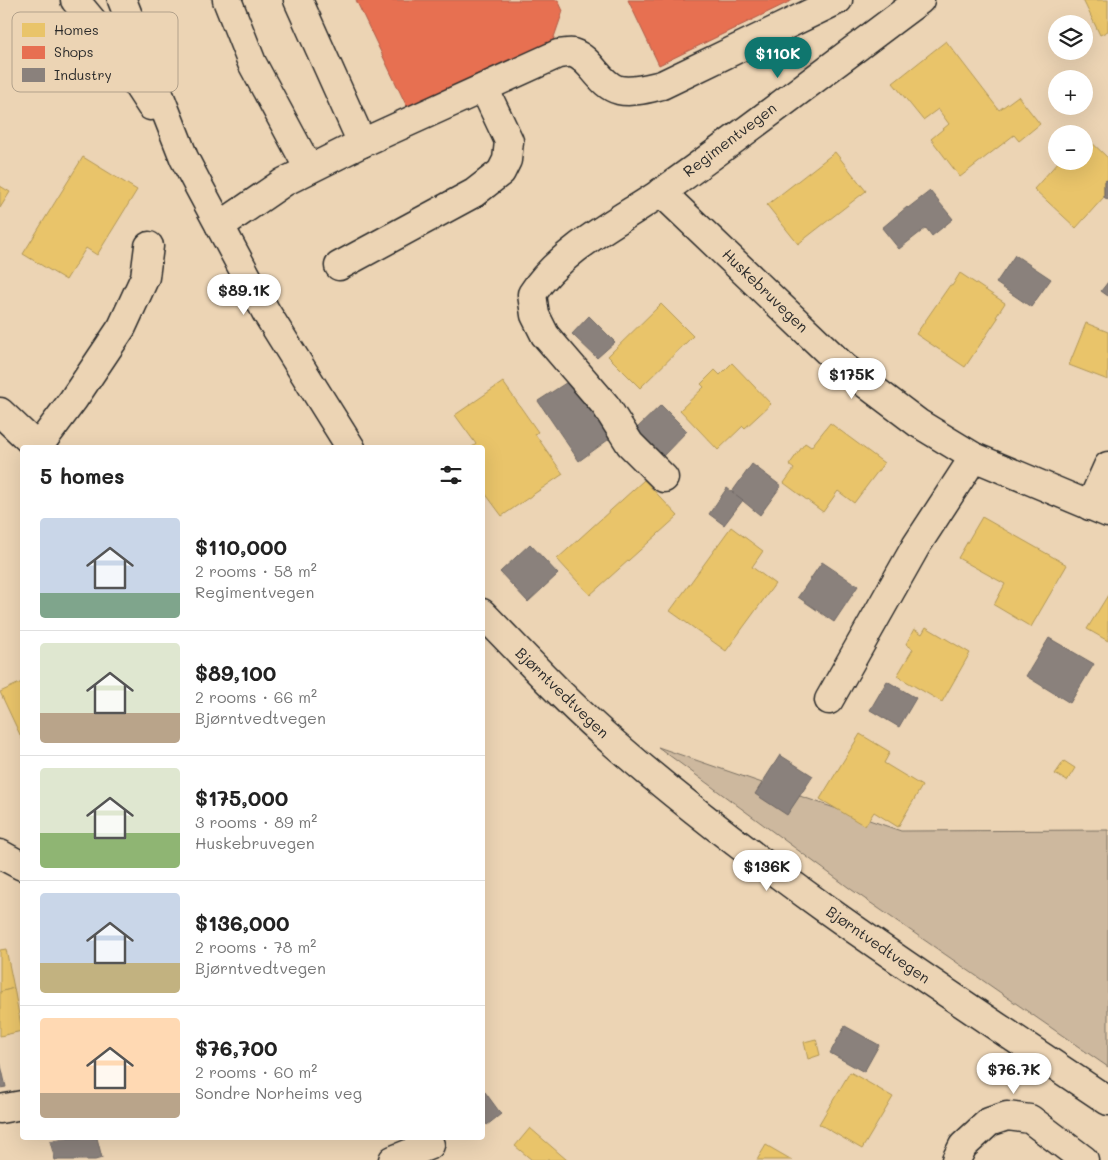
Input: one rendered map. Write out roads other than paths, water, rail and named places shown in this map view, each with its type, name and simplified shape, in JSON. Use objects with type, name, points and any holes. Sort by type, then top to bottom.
[{"type":"main road","points":[[75,0],[85,12]]},
{"type":"main road","points":[[122,0],[127,12]]},
{"type":"main road","points":[[227,0],[252,63],[309,169]]},
{"type":"main road","points":[[298,0],[362,143]]},
{"type":"main road","points":[[220,226],[284,182],[309,169],[558,54],[573,53],[586,62],[605,82],[618,90],[633,91],[662,86],[838,0]]},
{"type":"main road","name":"Regimentvegen","points":[[664,478],[630,444],[606,406],[545,335],[535,314],[532,294],[539,284],[571,254],[661,192],[920,0]]},
{"type":"main road","points":[[340,266],[474,193],[501,172],[507,160],[509,141],[484,88]]},
{"type":"main road","points":[[141,92],[184,158],[266,312],[348,445]]},
{"type":"main road","points":[[158,92],[184,158]]},
{"type":"main road","name":"Huskebruvegen","points":[[661,192],[845,368],[918,423],[974,457],[1099,509]]},
{"type":"main road","points":[[39,445],[73,400],[122,327],[145,277],[149,246]]},
{"type":"main road","points":[[0,412],[36,445]]},
{"type":"main road","points":[[829,700],[916,546],[974,457]]},
{"type":"main road","points":[[1099,509],[1108,466]]},
{"type":"main road","name":"Bjørntvedtvegen","points":[[485,617],[614,744],[686,804],[768,867],[877,946],[1108,1101]]},
{"type":"main road","points":[[0,854],[20,865]]},
{"type":"main road","points":[[0,1109],[20,1105]]},
{"type":"main road","points":[[956,1160],[964,1146],[989,1122],[1006,1116],[1030,1119],[1084,1160]]},
{"type":"main road","points":[[393,1160],[431,1148]]}]
